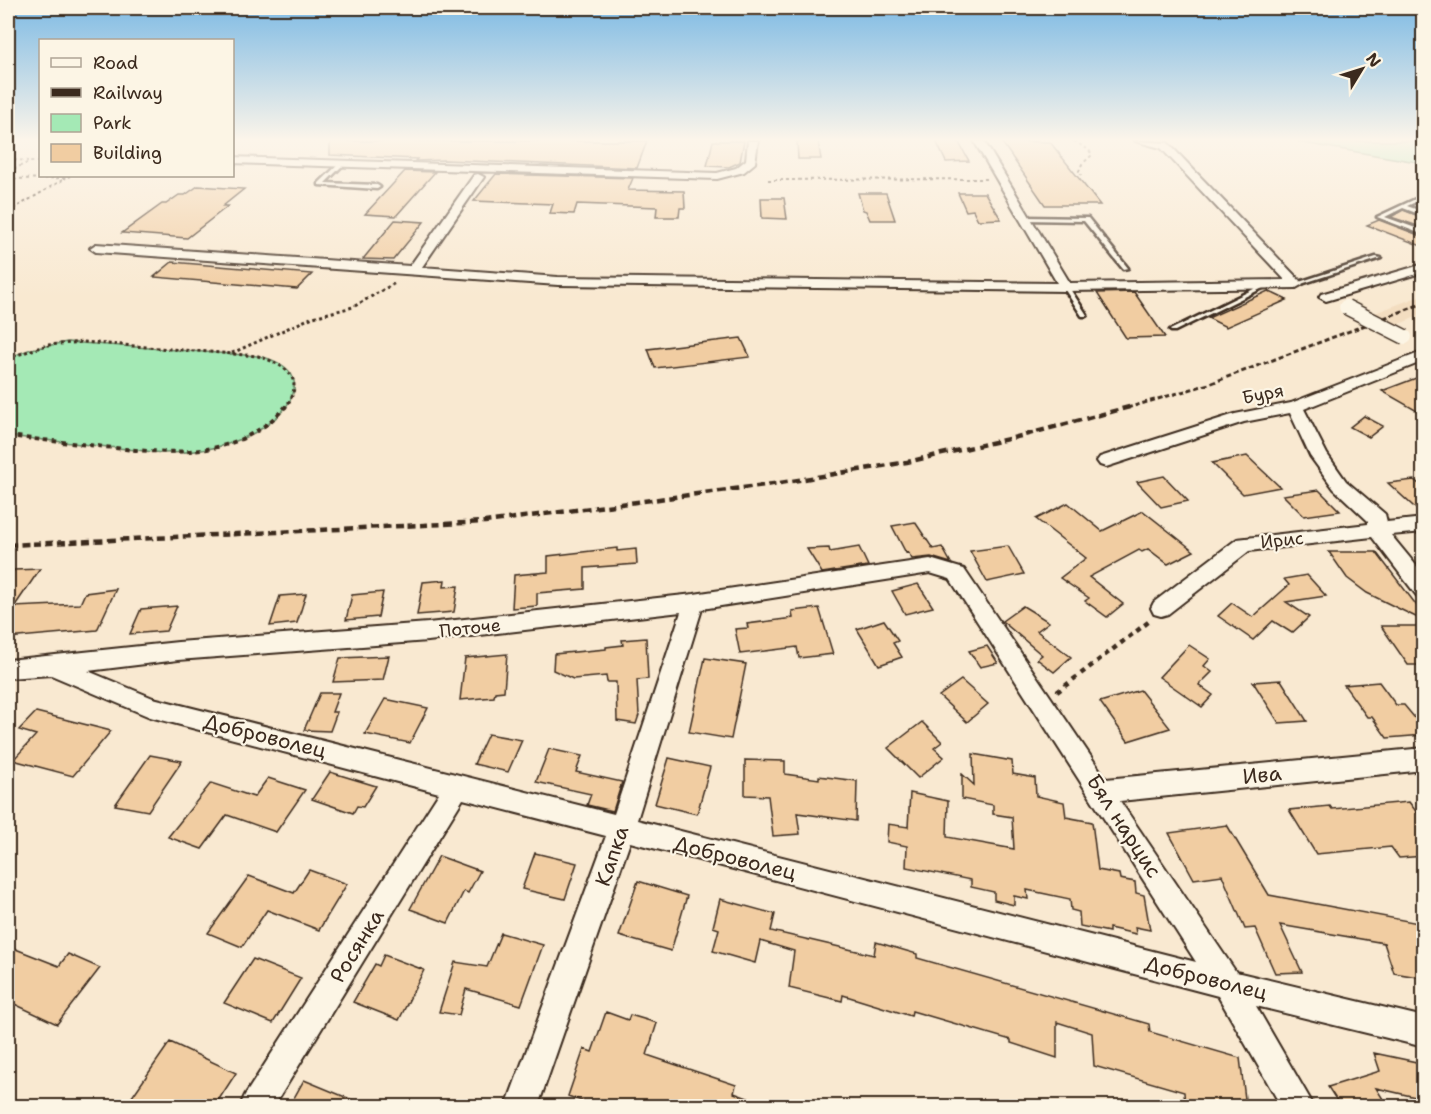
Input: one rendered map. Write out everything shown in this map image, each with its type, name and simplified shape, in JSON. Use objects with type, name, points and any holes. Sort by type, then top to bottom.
[{"type":"street","points":[[413,271],[467,193]]},
{"type":"street","points":[[1010,193],[1066,287]]},
{"type":"street","points":[[1209,193],[1296,284],[1424,344]]},
{"type":"street","points":[[96,248],[558,281],[1066,287],[1296,284]]},
{"type":"street","points":[[1326,297],[1424,268]]},
{"type":"street","name":"Буря","points":[[1106,461],[1241,418],[1295,407],[1424,355]]},
{"type":"street","points":[[1295,407],[1319,456],[1340,485],[1378,519],[1377,531],[1424,590]]},
{"type":"street","name":"Ирис","points":[[1161,608],[1244,544],[1424,525]]},
{"type":"street","name":"Поточе","points":[[8,669],[178,651],[428,632],[694,602],[930,566]]},
{"type":"street","name":"Бял нарцис","points":[[930,566],[957,574],[1227,984],[1298,1107]]},
{"type":"street","name":"Капка","points":[[522,1107],[622,828],[694,602]]},
{"type":"street","name":"Доброволец","points":[[52,666],[150,707],[1227,984],[1424,1032]]},
{"type":"street","name":"Ива","points":[[1100,791],[1424,759]]},
{"type":"street","name":"Росянка","points":[[256,1107],[458,785]]},
{"type":"lane","points":[[1424,196],[1380,217],[1424,233]]},
{"type":"lane","points":[[1402,206],[1424,214]]},
{"type":"lane","points":[[1026,219],[1086,219],[1125,268]]},
{"type":"lane","points":[[1296,284],[1378,258]]},
{"type":"lane","points":[[1173,330],[1266,285]]},
{"type":"lane","points":[[1066,287],[1083,315]]},
{"type":"path","points":[[8,212],[40,193]]},
{"type":"path","points":[[229,354],[313,317],[353,307],[413,271]]},
{"type":"path","points":[[8,358],[39,347],[67,342],[258,356],[278,363],[289,371],[294,380],[295,389],[291,401],[282,414],[250,435],[230,443],[189,453],[163,453],[8,436]]},
{"type":"path","points":[[1042,704],[1149,623],[1161,608]]},
{"type":"shaded area","points":[[1423,295],[1423,314],[1395,326],[1372,314]]},
{"type":"green space","points":[[67,342],[258,356],[278,363],[289,372],[294,382],[293,394],[277,417],[264,427],[229,444],[196,451],[163,453],[8,436],[8,358],[31,349]]},
{"type":"building","points":[[188,193],[239,193],[223,206],[228,206],[187,238],[122,233],[162,204],[166,204],[179,195]]},
{"type":"building","points":[[385,193],[416,193],[396,216],[365,214]]},
{"type":"building","points":[[481,193],[684,193],[685,208],[680,208],[679,217],[656,217],[657,207],[577,204],[574,214],[550,213],[553,204],[474,201]]},
{"type":"building","points":[[858,193],[886,193],[895,220],[870,220],[866,211],[863,210]]},
{"type":"building","points":[[958,193],[985,193],[1001,219],[978,220],[973,210],[966,211]]},
{"type":"building","points":[[1037,193],[1090,193],[1100,205],[1045,205]]},
{"type":"building","points":[[761,198],[784,198],[787,219],[762,218]]},
{"type":"building","points":[[1403,210],[1424,218],[1424,228],[1391,217]]},
{"type":"building","points":[[395,220],[424,222],[393,260],[363,259]]},
{"type":"building","points":[[1379,220],[1424,237],[1424,247],[1367,225]]},
{"type":"building","points":[[172,262],[312,274],[297,289],[154,277]]},
{"type":"building","points":[[1268,291],[1287,300],[1226,327],[1208,318]]},
{"type":"building","points":[[1134,292],[1165,337],[1126,338],[1097,293]]},
{"type":"building","points":[[741,338],[750,357],[655,368],[648,349]]},
{"type":"building","points":[[1424,375],[1424,415],[1382,391]]},
{"type":"building","points":[[1364,416],[1383,426],[1369,437],[1350,427]]},
{"type":"building","points":[[1247,456],[1280,487],[1243,494],[1212,463]]},
{"type":"building","points":[[1164,476],[1188,501],[1161,507],[1137,482]]},
{"type":"building","points":[[1414,480],[1424,488],[1424,516],[1388,483]]},
{"type":"building","points":[[1319,490],[1340,511],[1304,516],[1283,495]]},
{"type":"building","points":[[1068,503],[1102,531],[1143,511],[1194,551],[1168,564],[1148,549],[1142,552],[1139,550],[1089,577],[1123,604],[1107,617],[1085,601],[1089,598],[1060,578],[1086,558],[1036,519]]},
{"type":"building","points":[[915,522],[933,549],[942,547],[951,563],[931,557],[912,559],[908,552],[906,553],[892,526]]},
{"type":"building","points":[[1008,546],[1024,574],[987,582],[970,551]]},
{"type":"building","points":[[859,547],[868,566],[822,573],[807,549],[829,548],[830,552]]},
{"type":"building","points":[[617,548],[617,551],[636,549],[637,564],[585,568],[585,589],[537,593],[537,606],[512,608],[514,575],[548,572],[548,556]]},
{"type":"building","points":[[1329,552],[1376,552],[1424,615],[1424,621],[1367,593],[1347,578]]},
{"type":"building","points":[[40,569],[14,607],[80,604],[85,593],[116,589],[97,630],[8,638],[8,580],[14,570]]},
{"type":"building","points":[[1307,575],[1326,596],[1286,602],[1309,617],[1292,633],[1273,621],[1253,640],[1218,616],[1232,603],[1253,617],[1289,585],[1284,579]]},
{"type":"building","points":[[445,580],[444,587],[458,586],[454,612],[417,615],[423,582]]},
{"type":"building","points":[[918,584],[933,607],[905,614],[892,591]]},
{"type":"building","points":[[383,592],[378,617],[346,620],[352,595]]},
{"type":"building","points":[[306,594],[297,623],[270,626],[280,596]]},
{"type":"building","points":[[177,606],[166,631],[130,634],[141,609]]},
{"type":"building","points":[[1023,606],[1049,622],[1037,631],[1071,657],[1054,672],[1037,659],[1042,655],[1002,621]]},
{"type":"building","points":[[819,608],[833,654],[799,658],[797,647],[740,654],[735,629],[748,628],[747,624],[793,618],[792,611]]},
{"type":"building","points":[[884,620],[898,641],[893,643],[902,657],[879,665],[857,629]]},
{"type":"building","points":[[1381,626],[1424,626],[1424,665],[1408,665]]},
{"type":"building","points":[[646,638],[648,679],[637,680],[639,715],[636,724],[617,721],[616,682],[607,682],[606,676],[573,679],[553,670],[554,654],[606,649],[606,647],[623,645],[622,640]]},
{"type":"building","points":[[1189,645],[1210,659],[1204,666],[1212,672],[1199,685],[1213,695],[1202,707],[1159,677]]},
{"type":"building","points":[[987,646],[998,663],[980,667],[969,651]]},
{"type":"building","points":[[507,654],[504,691],[495,692],[494,697],[460,700],[465,658]]},
{"type":"building","points":[[389,656],[383,680],[333,682],[340,658]]},
{"type":"building","points":[[705,658],[746,664],[731,739],[689,732]]},
{"type":"building","points":[[961,680],[988,704],[967,722],[939,696]]},
{"type":"building","points":[[1281,680],[1307,721],[1279,723],[1253,682]]},
{"type":"building","points":[[1379,682],[1396,705],[1404,705],[1424,729],[1424,735],[1387,738],[1372,717],[1367,717],[1344,685]]},
{"type":"building","points":[[1140,690],[1170,728],[1128,741],[1100,702]]},
{"type":"building","points":[[320,693],[339,693],[332,712],[337,712],[330,731],[304,730]]},
{"type":"building","points":[[385,699],[428,708],[410,743],[365,734]]},
{"type":"building","points":[[36,712],[111,731],[73,776],[13,760],[36,735],[19,730]]},
{"type":"building","points":[[922,722],[942,742],[934,748],[944,757],[918,778],[888,748]]},
{"type":"building","points":[[488,734],[522,740],[508,772],[474,764]]},
{"type":"building","points":[[549,749],[582,756],[576,772],[622,782],[613,811],[587,805],[591,794],[536,782]]},
{"type":"building","points":[[973,754],[1012,761],[1013,774],[1035,778],[1036,796],[1064,802],[1066,817],[1092,822],[1098,870],[1119,874],[1120,879],[1135,882],[1136,893],[1144,895],[1150,930],[1135,927],[1136,934],[1109,928],[1109,932],[1080,926],[1079,912],[1071,910],[1070,899],[1027,890],[1028,899],[1014,896],[1014,905],[994,900],[994,892],[971,887],[971,880],[906,867],[907,846],[887,842],[888,824],[908,827],[910,793],[948,801],[947,837],[1014,849],[1012,817],[993,814],[993,805],[962,799],[962,774],[974,785]]},
{"type":"building","points":[[150,755],[182,761],[148,811],[115,805]]},
{"type":"building","points":[[669,758],[710,767],[697,814],[655,804]]},
{"type":"building","points":[[745,760],[785,761],[785,774],[857,781],[856,821],[797,813],[800,834],[773,836],[768,796],[745,795]]},
{"type":"building","points":[[330,772],[376,786],[363,807],[357,806],[353,813],[312,799]]},
{"type":"building","points":[[268,778],[305,790],[276,832],[227,815],[202,849],[168,837],[211,783],[254,797]]},
{"type":"building","points":[[1409,802],[1424,822],[1424,856],[1399,858],[1391,847],[1316,854],[1289,810],[1330,806],[1332,809]]},
{"type":"building","points":[[1227,825],[1269,895],[1424,924],[1424,978],[1394,973],[1384,943],[1280,925],[1302,972],[1275,973],[1255,928],[1245,929],[1222,875],[1194,879],[1169,833]]},
{"type":"building","points":[[535,853],[577,863],[565,899],[522,889]]},
{"type":"building","points":[[439,856],[480,871],[468,893],[464,891],[448,923],[410,909]]},
{"type":"building","points":[[309,870],[347,884],[319,930],[267,910],[242,947],[208,933],[249,876],[294,893]]},
{"type":"building","points":[[638,881],[687,896],[671,951],[619,936]]},
{"type":"building","points":[[720,899],[775,914],[771,931],[874,955],[876,942],[917,954],[917,958],[1149,1024],[1150,1032],[1240,1058],[1246,1107],[1185,1107],[1184,1092],[1094,1066],[1092,1033],[1057,1022],[1057,1058],[1011,1043],[1011,1040],[912,1011],[911,1016],[843,995],[842,1001],[789,988],[794,951],[760,941],[755,963],[713,951],[719,929],[713,927]]},
{"type":"building","points":[[501,933],[543,945],[521,1005],[466,989],[459,1015],[439,1012],[455,962],[487,967]]},
{"type":"building","points":[[8,946],[59,966],[68,954],[100,968],[57,1024],[8,1001]]},
{"type":"building","points":[[384,955],[424,970],[399,1020],[353,1002],[375,964],[379,966]]},
{"type":"building","points":[[253,959],[301,978],[273,1023],[224,1003]]},
{"type":"building","points":[[606,1012],[628,1020],[630,1015],[657,1023],[647,1055],[736,1085],[734,1093],[764,1104],[764,1107],[598,1107],[568,1096],[584,1049],[592,1052]]},
{"type":"building","points":[[170,1042],[236,1073],[214,1107],[125,1107]]},
{"type":"building","points":[[1374,1053],[1421,1063],[1424,1071],[1424,1099],[1376,1088],[1388,1107],[1341,1107],[1328,1087],[1380,1071]]},
{"type":"building","points":[[304,1080],[367,1106],[367,1107],[289,1107]]},
{"type":"railway","points":[[1127,408],[1209,384],[1424,303]]},
{"type":"railway","points":[[8,545],[485,522],[780,483],[907,462],[1021,436],[1133,406]]}]
